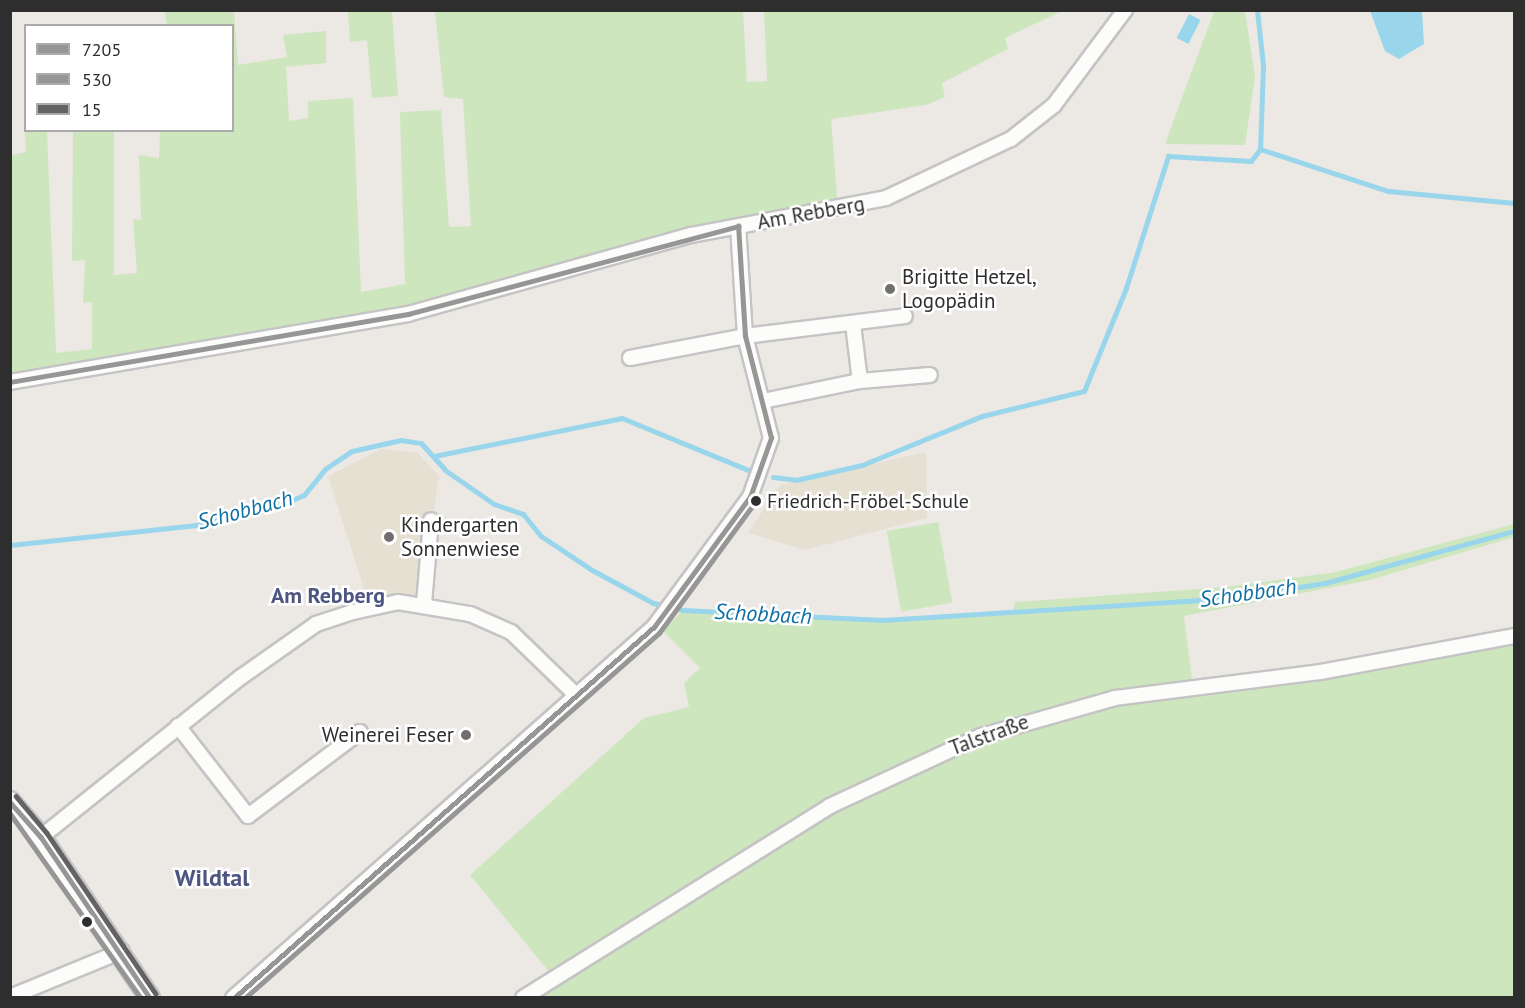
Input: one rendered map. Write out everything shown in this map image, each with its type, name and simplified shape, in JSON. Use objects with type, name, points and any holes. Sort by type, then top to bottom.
[{"type":"street","name":"Am Rebberg","points":[[10,382],[408,314],[631,250],[738,226],[886,198],[1011,139],[1054,105],[1125,10]]},
{"type":"street","points":[[233,998],[663,616],[717,546],[765,467],[771,438],[745,336],[738,226]]},
{"type":"street","points":[[630,358],[745,336],[905,316]]},
{"type":"street","points":[[854,324],[860,381]]},
{"type":"street","points":[[763,401],[860,381],[930,375]]},
{"type":"street","points":[[424,604],[431,520]]},
{"type":"street","points":[[41,837],[178,726],[316,624],[398,602],[424,604],[470,614],[511,632],[574,693]]},
{"type":"street","name":"Talstraße","points":[[523,998],[830,807],[981,736],[1115,698],[1320,672],[1515,636]]},
{"type":"street","points":[[178,726],[248,816],[360,732]]},
{"type":"street","points":[[10,801],[41,837],[122,951],[150,998]]},
{"type":"street","points":[[10,997],[122,951]]},
{"type":"shaded area","name":"Kindergarten Sonnenwiese","points":[[381,449],[418,453],[439,476],[421,597],[367,598],[328,476]]},
{"type":"shaded area","points":[[926,452],[927,518],[805,550],[748,533],[780,485]]},
{"type":"green space","points":[[164,11],[234,11],[238,65],[287,57],[283,35],[326,31],[326,63],[286,67],[289,121],[308,118],[308,101],[353,98],[361,292],[405,284],[400,112],[441,110],[449,227],[471,226],[463,99],[444,97],[435,11],[743,11],[747,82],[767,81],[764,11],[1060,12],[1005,38],[1008,49],[942,83],[945,97],[926,105],[831,119],[838,208],[689,233],[516,284],[298,329],[11,373],[11,155],[26,152],[25,132],[47,132],[56,353],[92,349],[92,302],[83,303],[85,260],[72,261],[73,132],[114,132],[114,275],[137,273],[133,219],[141,220],[139,155],[159,158],[160,132],[234,132],[234,24],[167,24]]},
{"type":"green space","points":[[348,11],[392,11],[398,96],[372,98],[367,40],[350,42]]},
{"type":"green space","points":[[1214,11],[1245,11],[1255,76],[1245,145],[1165,144]]},
{"type":"green space","points":[[938,522],[952,603],[901,612],[887,531]]},
{"type":"green space","points":[[1514,524],[1514,537],[1370,580],[1184,616],[1192,680],[1320,669],[1514,630],[1514,997],[538,997],[559,984],[470,875],[644,718],[689,707],[684,683],[700,668],[663,631],[683,610],[883,620],[1013,612],[1015,602],[1225,587],[1336,572]]},
{"type":"water","points":[[1370,11],[1422,11],[1424,44],[1399,59],[1385,51]]},
{"type":"water","points":[[1189,14],[1201,20],[1188,44],[1177,38]]},
{"type":"waterway","points":[[1257,10],[1263,65],[1260,149]]},
{"type":"waterway","points":[[773,477],[796,480],[862,465],[982,416],[1084,391],[1126,288],[1168,156],[1251,161],[1260,149],[1388,191],[1514,203]]},
{"type":"waterway","points":[[434,456],[622,418],[753,472]]},
{"type":"waterway","name":"Schobbach","points":[[10,545],[197,525],[273,508],[304,495],[325,469],[352,451],[401,440],[421,443],[445,470],[494,504],[523,514],[541,536],[592,570],[653,603],[683,610],[883,620],[1220,599],[1325,583],[1514,531]]},
{"type":"transit line","name":"7205","points":[[10,382],[408,314],[738,226]]},
{"type":"transit line","name":"7205","points":[[234,998],[654,627],[750,497],[771,438],[745,336],[738,226]]},
{"type":"transit line","name":"530","points":[[245,998],[659,633],[756,501]]},
{"type":"transit line","name":"15","points":[[16,796],[47,833],[156,994]]},
{"type":"transit line","name":"7205","points":[[10,802],[41,837],[150,998]]},
{"type":"transit line","name":"530","points":[[10,813],[141,998]]},
{"type":"place","name":"Brigitte Hetzel, Logopädin","points":[[890,289]]},
{"type":"place","name":"Friedrich-Fröbel-Schule","points":[[756,501]]},
{"type":"place","name":"Kindergarten Sonnenwiese","points":[[389,537]]},
{"type":"place","name":"Weinerei Feser","points":[[466,735]]},
{"type":"district","name":"Am Rebberg","points":[[328,596]]},
{"type":"district","name":"Wildtal","points":[[212,878]]}]
